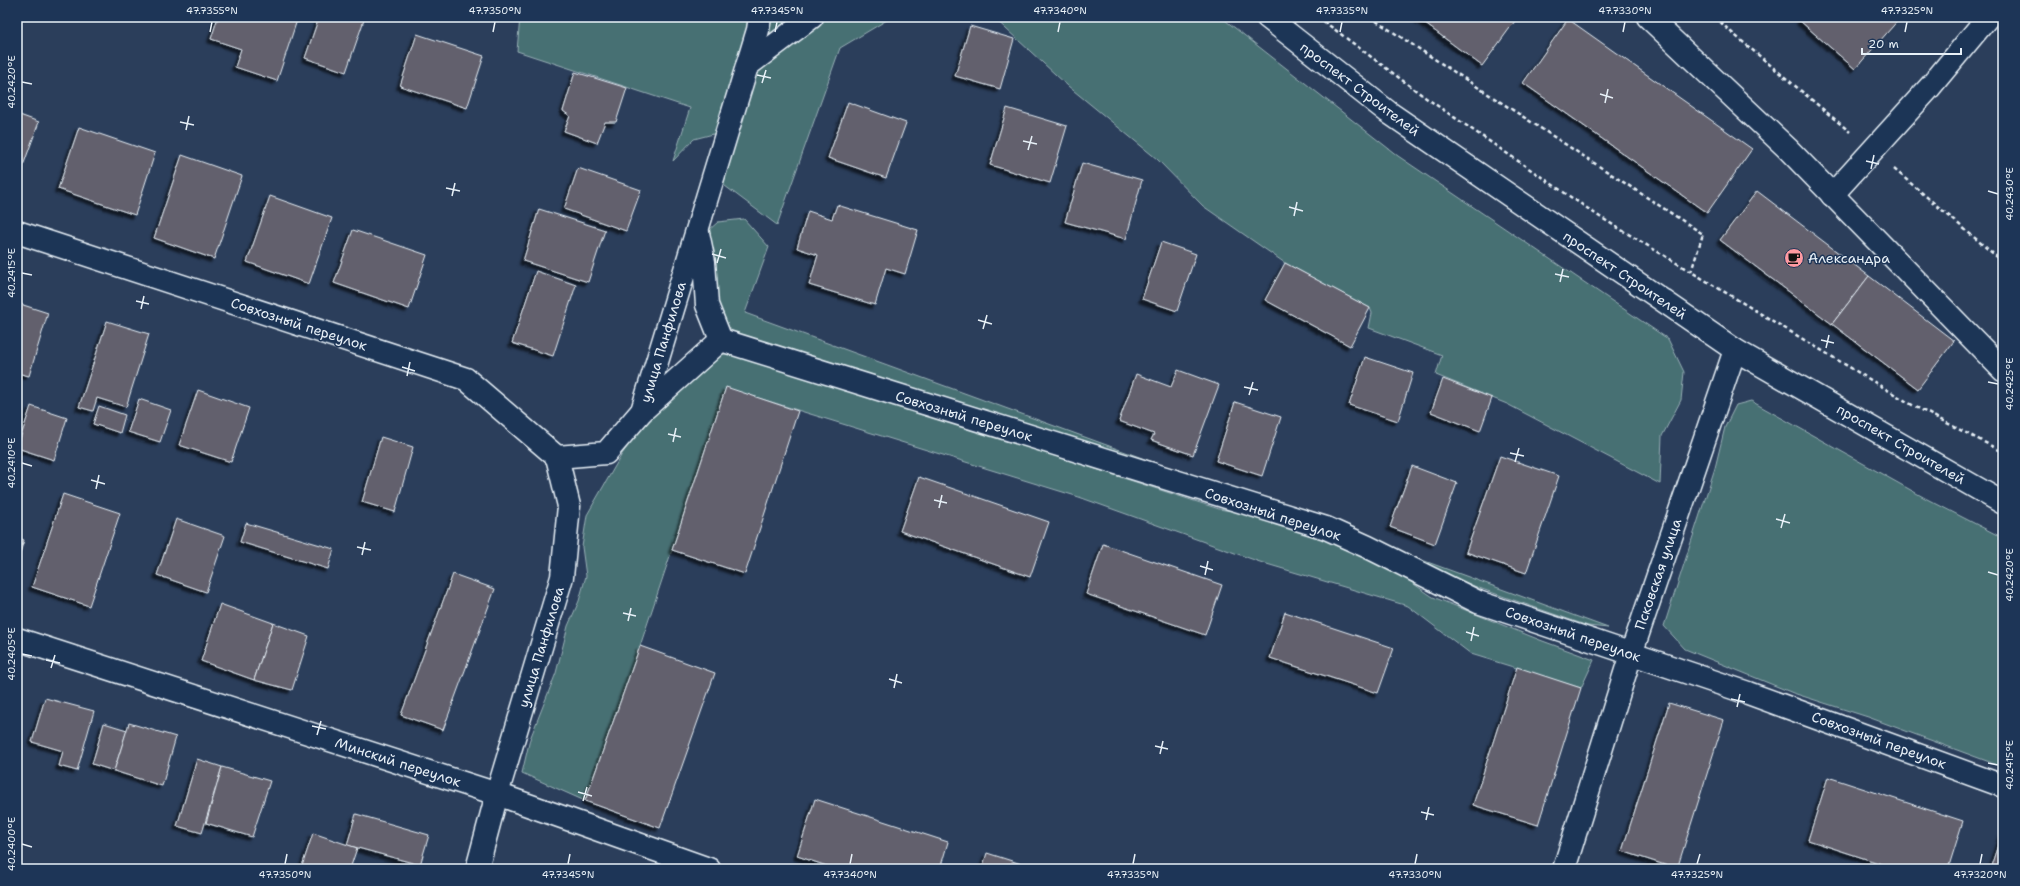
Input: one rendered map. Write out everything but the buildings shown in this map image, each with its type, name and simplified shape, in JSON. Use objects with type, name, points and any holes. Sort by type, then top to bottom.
[{"type":"street","name":"улица Панфилова","points":[[477,869],[497,794],[562,576],[569,506],[557,457],[606,453],[642,411],[758,30],[760,17]]},
{"type":"street","points":[[747,66],[812,17]]},
{"type":"street","name":"проспект Строителей","points":[[1267,17],[1388,112],[1735,350],[2003,503]]},
{"type":"street","points":[[1648,17],[1787,148],[2003,370]]},
{"type":"street","points":[[1832,195],[1930,87],[1988,17]]},
{"type":"street","points":[[642,411],[721,340],[707,305],[704,262],[698,229]]},
{"type":"street","name":"Совхозный переулок","points":[[17,232],[466,379],[557,457]]},
{"type":"street","name":"Совхозный переулок","points":[[721,340],[1326,528],[1368,547],[1478,602],[1748,693],[2003,786]]},
{"type":"street","name":"Псковская улица","points":[[1564,869],[1631,654],[1735,350]]},
{"type":"street","name":"Минский переулок","points":[[17,639],[497,794],[709,869]]},
{"type":"path","points":[[1318,17],[1426,98],[1600,217],[1914,406],[2003,452]]},
{"type":"path","points":[[1370,17],[1702,234],[1691,272]]},
{"type":"green space","points":[[520,17],[751,17],[721,132],[694,139],[673,161],[690,108],[517,51]]},
{"type":"green space","points":[[760,17],[892,17],[840,48],[777,225],[713,177]]},
{"type":"green space","points":[[993,17],[1221,17],[1398,156],[1668,339],[1684,372],[1681,400],[1662,436],[1660,484],[1507,404],[1436,375],[1442,355],[1369,328],[1372,313],[1370,308],[1285,263],[1203,206],[1157,159],[1068,86]]},
{"type":"green space","points":[[744,219],[769,247],[745,313],[1301,516],[1076,440],[734,334],[723,319],[715,291],[709,230],[718,222]]},
{"type":"green space","points":[[719,354],[728,354],[821,380],[1219,509],[1249,514],[1324,532],[1399,574],[1433,597],[1594,660],[1581,688],[1471,654],[1408,606],[1260,562],[1079,497],[726,388],[640,646],[585,801],[522,773],[530,739],[556,673],[568,626],[579,601],[586,576],[582,547],[587,515],[622,454],[638,432],[664,401]]},
{"type":"green space","points":[[1751,401],[1925,498],[2003,538],[2003,767],[1868,717],[1793,693],[1685,649],[1664,626],[1715,468],[1725,427],[1736,405]]},
{"type":"green space","points":[[1348,533],[1608,628],[1588,626],[1479,588]]},
{"type":"place","name":"Александра","points":[[1794,258]]}]
